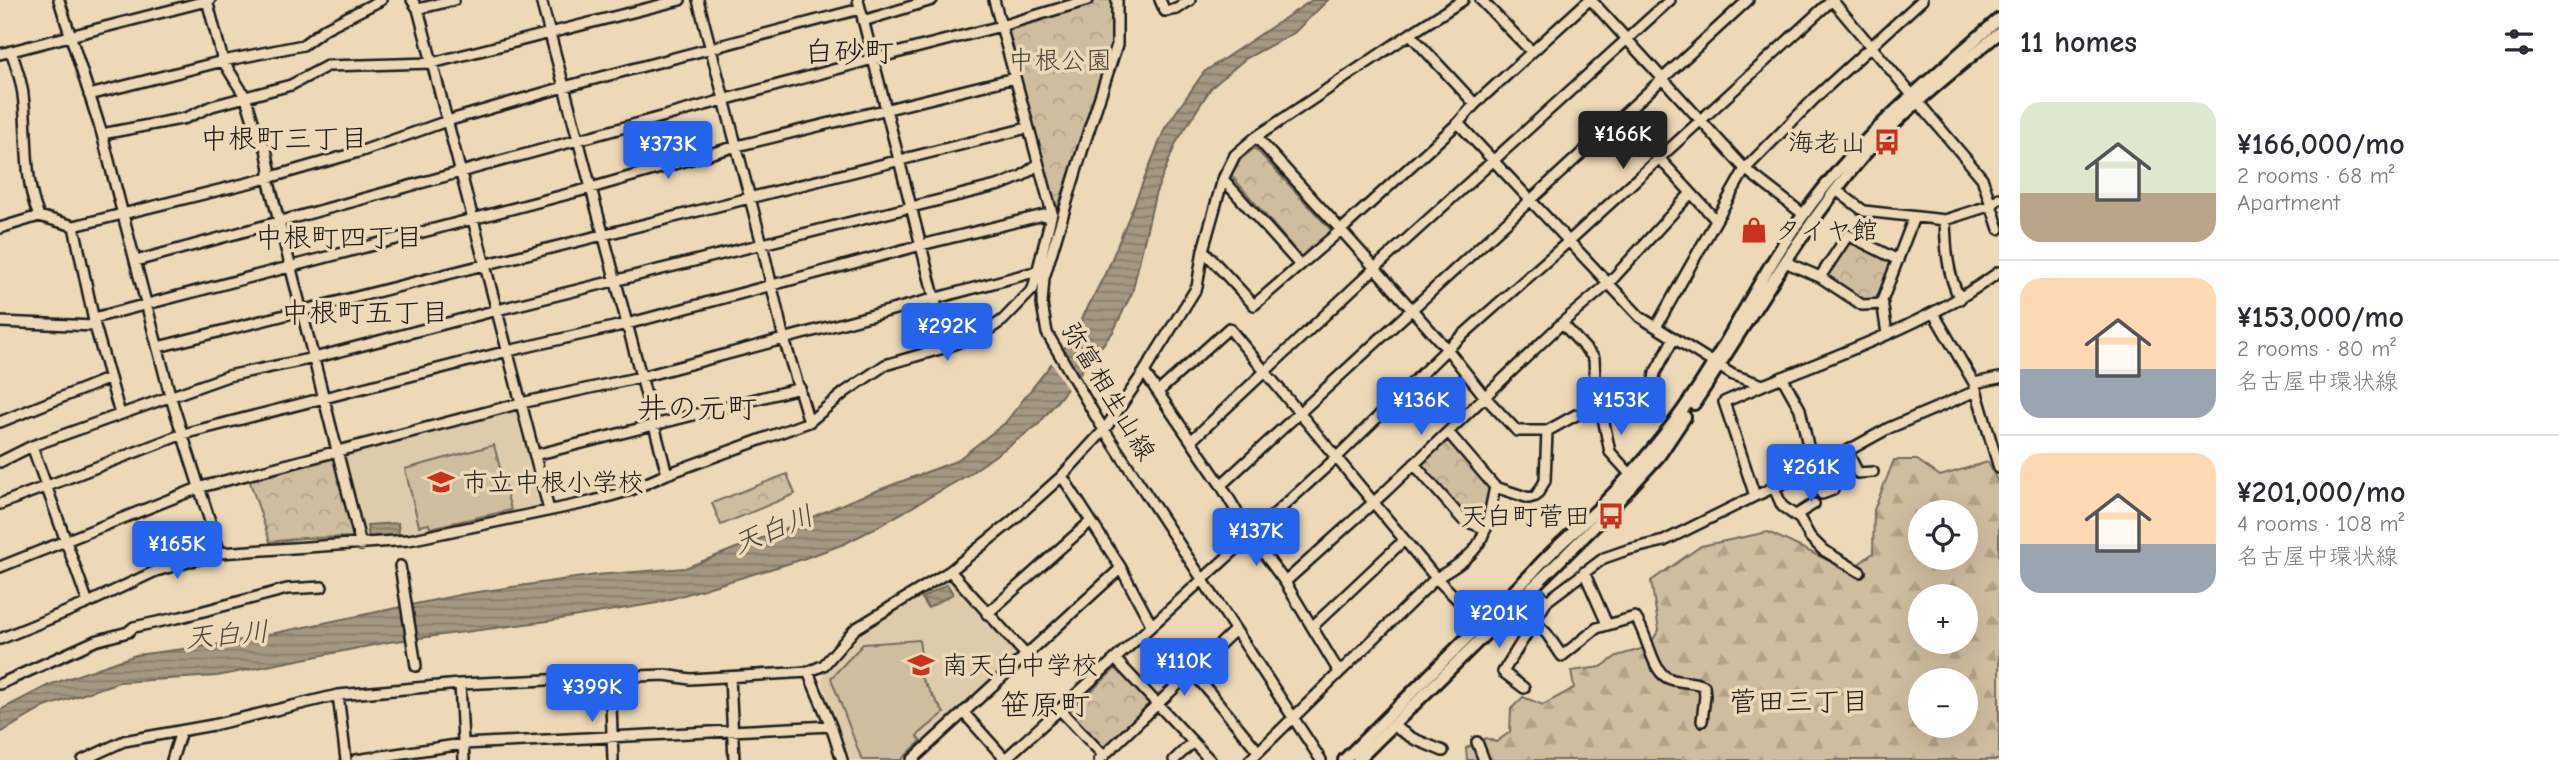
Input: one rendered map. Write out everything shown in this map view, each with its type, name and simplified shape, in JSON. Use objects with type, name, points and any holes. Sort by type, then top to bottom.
[{"type":"main road","points":[[1344,760],[1630,474],[1675,420],[1716,364],[1836,190],[1913,99],[1999,19]]},
{"type":"main road","points":[[1358,760],[1600,521],[1659,456],[1803,214],[1861,142],[1999,33]]},
{"type":"street","points":[[59,0],[102,134],[170,395],[220,553]]},
{"type":"street","points":[[0,54],[208,0],[223,61],[246,97],[257,134],[266,149],[270,170],[268,178],[361,545]]},
{"type":"street","points":[[89,95],[223,61],[303,45],[326,28],[381,0]]},
{"type":"street","points":[[412,0],[418,9],[549,510]]},
{"type":"street","points":[[418,9],[454,0]]},
{"type":"street","points":[[541,0],[667,474]]},
{"type":"street","points":[[102,134],[186,118],[212,106],[291,85],[327,66],[432,63],[680,0]]},
{"type":"street","points":[[698,0],[784,338],[809,422]]},
{"type":"street","points":[[863,21],[932,0]]},
{"type":"street","points":[[0,639],[88,603],[156,571],[220,553],[409,540],[590,502],[631,490],[809,422],[885,365],[977,336],[1003,320],[1033,289],[1052,213],[994,0]]},
{"type":"street","points":[[136,261],[1088,0]]},
{"type":"street","name":"弥富相生山線","points":[[1117,0],[1117,45],[1044,278],[1042,304],[1047,333],[1102,425],[1321,760]]},
{"type":"street","points":[[1160,0],[1165,11],[1177,9],[1189,0]]},
{"type":"street","points":[[83,760],[124,741],[181,731],[338,695],[460,684],[610,677],[730,677],[808,672],[824,665],[855,629],[950,571],[1012,522],[1062,476],[1144,372],[1197,287],[1203,250],[1223,180],[1235,155],[1256,137],[1462,0]]},
{"type":"street","points":[[1481,0],[1532,52]]},
{"type":"street","points":[[1203,250],[1255,305],[1341,230],[1590,0],[1745,169],[1803,214]]},
{"type":"street","points":[[1191,441],[1375,268],[1670,0]]},
{"type":"street","points":[[1221,485],[1748,0]]},
{"type":"street","points":[[963,712],[1005,760],[1335,459],[1447,349],[1832,0],[1982,178],[1995,201],[1999,229]]},
{"type":"street","points":[[1656,327],[1745,169],[1818,94],[1922,0]]},
{"type":"street","points":[[0,228],[39,216],[74,226],[268,178],[362,151],[447,121],[859,4],[947,347]]},
{"type":"street","points":[[1410,34],[1475,104]]},
{"type":"street","points":[[11,51],[23,88],[28,171],[34,205],[39,216]]},
{"type":"street","points":[[0,322],[95,322],[147,304],[591,188],[737,146],[1014,78]]},
{"type":"street","points":[[1458,123],[1640,317],[1733,375],[1763,384]]},
{"type":"street","points":[[158,347],[1027,128]]},
{"type":"street","points":[[1256,137],[1517,431],[1548,431],[1576,415],[1600,407],[1650,402],[1655,373],[1674,338]]},
{"type":"street","points":[[1659,158],[1716,220]]},
{"type":"street","points":[[0,461],[32,446],[228,376],[314,358],[1000,185],[1037,165]]},
{"type":"street","points":[[1223,180],[1299,264]]},
{"type":"street","points":[[1836,190],[1864,211],[1945,220],[1995,201]]},
{"type":"street","points":[[1285,582],[1373,503],[1562,323],[1608,284],[1691,193]]},
{"type":"street","points":[[0,504],[183,435],[508,351],[627,324],[921,245],[1052,213]]},
{"type":"street","points":[[1887,334],[1883,304],[1914,217]]},
{"type":"street","points":[[1945,220],[1947,260],[1953,285],[1960,299]]},
{"type":"street","points":[[74,226],[95,322],[120,414]]},
{"type":"street","points":[[1820,277],[1848,235],[1898,260]]},
{"type":"street","points":[[1785,262],[1820,277],[1862,304],[1883,304]]},
{"type":"street","points":[[0,567],[201,487],[521,403],[641,377],[1038,271]]},
{"type":"street","points":[[1755,496],[1724,402],[1934,314],[1999,272]]},
{"type":"street","points":[[1934,314],[1975,387],[1999,468]]},
{"type":"street","points":[[1562,323],[1594,358],[1609,452],[1630,474]]},
{"type":"street","points":[[1158,391],[1229,328],[1403,541],[1481,623]]},
{"type":"street","points":[[1144,372],[1221,485],[1251,536],[1285,582],[1339,672]]},
{"type":"street","points":[[1782,377],[1800,409],[1822,494],[1833,490]]},
{"type":"street","points":[[0,422],[110,378]]},
{"type":"street","points":[[1524,688],[1503,672],[1547,600],[1604,558],[1664,541],[1814,469],[1889,428],[1999,378]]},
{"type":"street","points":[[535,455],[800,388]]},
{"type":"street","points":[[1448,432],[1495,487],[1529,498],[1536,496],[1545,481],[1548,431]]},
{"type":"street","points":[[32,446],[88,603]]},
{"type":"street","points":[[1847,451],[1858,473],[1873,472]]},
{"type":"street","points":[[1414,464],[1463,520],[1486,529]]},
{"type":"street","points":[[1062,476],[1121,568],[1152,624]]},
{"type":"street","points":[[1250,760],[1436,578],[1473,554],[1486,529],[1495,487]]},
{"type":"street","points":[[1774,488],[1782,506],[1796,515],[1823,550],[1860,572]]},
{"type":"street","points":[[1796,515],[1814,504]]},
{"type":"street","points":[[987,614],[1091,521]]},
{"type":"street","points":[[1313,626],[1403,541]]},
{"type":"street","points":[[401,568],[415,665]]},
{"type":"street","points":[[912,760],[1121,568]]},
{"type":"street","points":[[950,571],[1026,655]]},
{"type":"street","points":[[1584,572],[1607,624]]},
{"type":"street","points":[[0,684],[95,641],[128,632],[134,627],[287,589],[321,587]]},
{"type":"street","points":[[1532,587],[1547,600]]},
{"type":"street","points":[[1535,622],[1562,656],[1597,628],[1635,617],[1660,672],[1674,680],[1704,686],[1702,721]]},
{"type":"street","points":[[1060,710],[1101,758],[1235,630]]},
{"type":"street","points":[[1115,660],[1210,760]]},
{"type":"street","points":[[1192,671],[1258,751]]},
{"type":"street","points":[[808,672],[842,760]]},
{"type":"street","points":[[610,677],[613,760]]},
{"type":"street","points":[[730,677],[734,760]]},
{"type":"street","points":[[460,684],[464,760]]},
{"type":"street","points":[[338,695],[346,760]]},
{"type":"street","points":[[356,760],[463,744],[831,726]]},
{"type":"street","points":[[1393,726],[1414,739],[1443,751]]},
{"type":"street","points":[[172,760],[181,731]]},
{"type":"street","points":[[1174,760],[1193,742]]},
{"type":"street","points":[[1477,742],[1484,760]]},
{"type":"shaded area","name":"天白川","points":[[1312,0],[1328,0],[1294,33],[1245,59],[1211,88],[1176,143],[1155,195],[1132,293],[1113,332],[1038,425],[968,475],[879,526],[844,544],[797,561],[657,603],[548,621],[389,642],[217,676],[119,682],[45,707],[0,733],[0,710],[49,685],[136,655],[222,644],[464,594],[596,575],[685,568],[956,461],[1005,423],[1073,336],[1109,266],[1165,128],[1204,72]]},
{"type":"shaded area","name":"市立中根小学校","points":[[513,411],[540,507],[537,510],[399,538],[367,541],[342,456],[344,454]]},
{"type":"shaded area","points":[[398,523],[399,536],[369,538],[367,525]]},
{"type":"shaded area","name":"南天白中学校","points":[[950,578],[1019,652],[1019,657],[906,760],[848,760],[822,680],[824,674],[861,631],[900,605]]},
{"type":"shaded area","points":[[947,584],[953,594],[928,608],[922,598]]},
{"type":"green space","name":"中根公園","points":[[1096,0],[1114,0],[1114,44],[1055,215],[1003,28]]},
{"type":"green space","points":[[1255,148],[1332,231],[1301,257],[1231,175],[1241,159]]},
{"type":"green space","points":[[1850,238],[1894,263],[1877,302],[1862,301],[1825,278],[1825,273]]},
{"type":"green space","points":[[1444,440],[1448,440],[1491,488],[1483,521],[1478,523],[1465,515],[1420,466],[1420,462]]},
{"type":"green space","points":[[494,445],[511,510],[430,528],[429,524],[419,526],[405,469]]},
{"type":"green space","points":[[336,457],[358,537],[303,538],[270,542],[249,479]]},
{"type":"green space","points":[[1894,460],[1917,460],[1940,476],[1988,462],[1999,485],[1999,760],[1467,760],[1466,748],[1486,738],[1496,742],[1510,732],[1511,709],[1523,697],[1543,705],[1574,688],[1571,671],[1601,667],[1617,656],[1648,647],[1659,630],[1651,581],[1701,546],[1768,532],[1844,568],[1856,566],[1873,553],[1874,510]]},
{"type":"green space","points":[[787,474],[795,494],[721,525],[712,503]]},
{"type":"green space","points":[[919,640],[921,655],[916,655],[918,673],[944,713],[917,736],[921,741],[901,760],[862,760],[831,678],[863,644]]},
{"type":"green space","points":[[1116,668],[1120,668],[1151,701],[1106,749],[1102,749],[1068,716],[1069,712]]},
{"type":"pier","points":[[1062,345],[1081,377],[1069,392],[1050,360]]},
{"type":"place","name":"海老山","points":[[1887,142]]},
{"type":"place","name":"タイヤ館","points":[[1754,230]]},
{"type":"place","name":"市立中根小学校","points":[[441,482]]},
{"type":"place","name":"天白町菅田","points":[[1611,516]]},
{"type":"place","name":"南天白中学校","points":[[921,665]]},
{"type":"district","name":"白砂町","points":[[849,52]]},
{"type":"district","name":"中根町三丁目","points":[[284,138]]},
{"type":"district","name":"中根町四丁目","points":[[339,237]]},
{"type":"district","name":"中根町五丁目","points":[[365,312]]},
{"type":"district","name":"井の元町","points":[[697,408]]},
{"type":"district","name":"菅田三丁目","points":[[1799,701]]},
{"type":"district","name":"笹原町","points":[[1045,705]]}]
